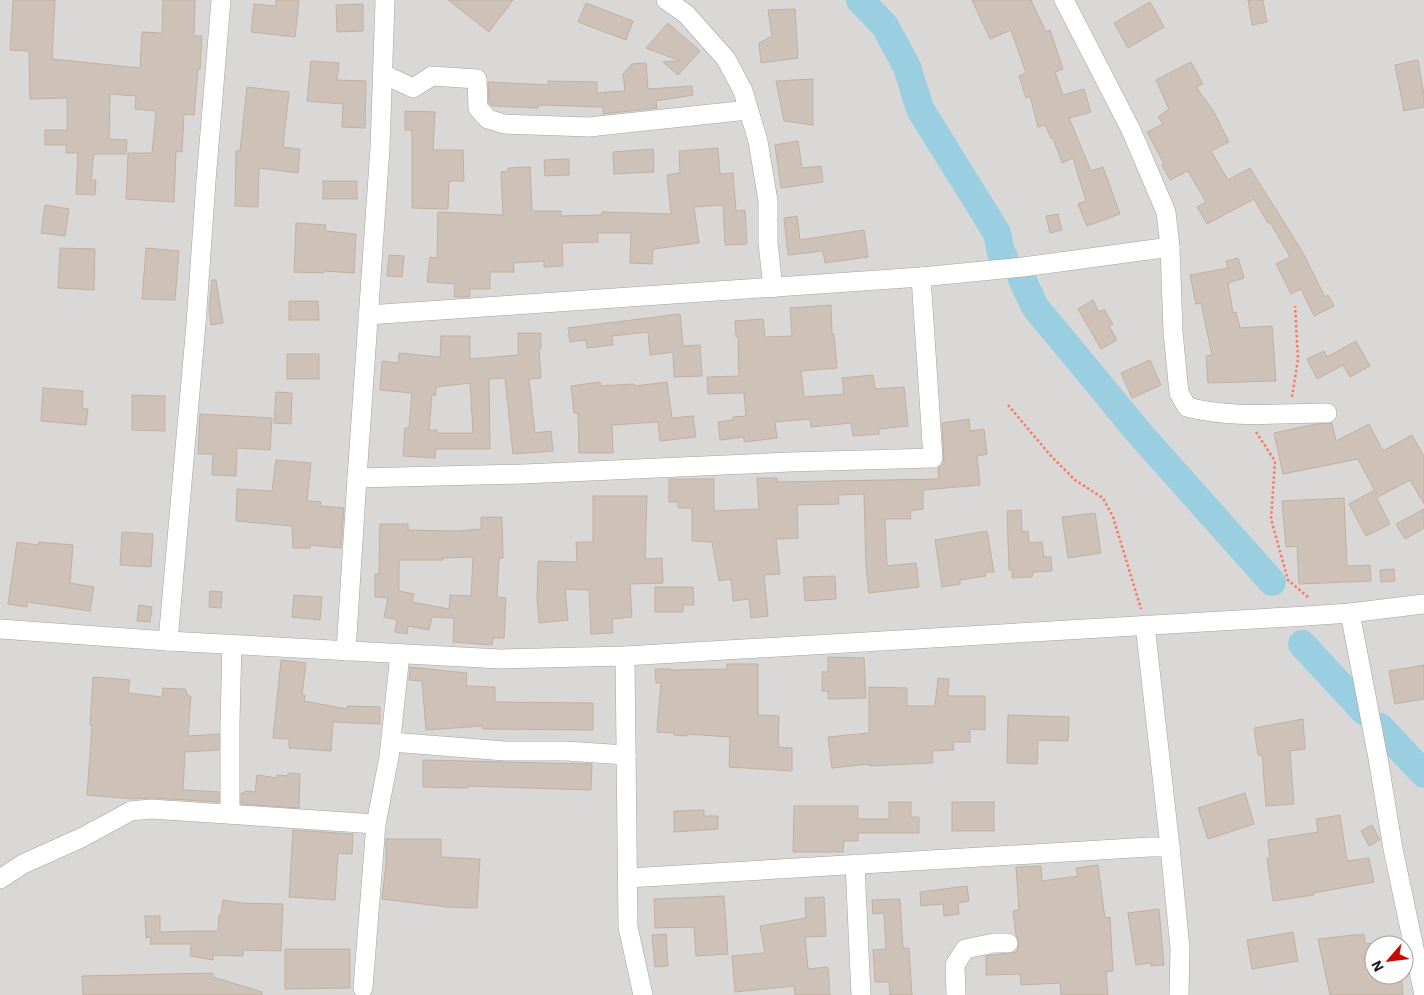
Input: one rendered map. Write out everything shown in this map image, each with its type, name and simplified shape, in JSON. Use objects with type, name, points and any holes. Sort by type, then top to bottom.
[{"type":"street","points":[[168,641],[196,324],[221,0]]},
{"type":"street","points":[[346,651],[380,148],[385,0]]},
{"type":"street","points":[[666,0],[686,14],[726,59],[743,91],[758,141],[768,201],[768,244],[773,288]]},
{"type":"street","points":[[1064,0],[1131,130],[1158,189],[1166,212],[1179,392],[1187,407],[1202,411],[1241,414],[1327,413]]},
{"type":"street","points":[[383,74],[412,88],[432,76],[477,79],[478,108],[488,119],[504,124],[589,127],[748,110]]},
{"type":"street","points":[[368,314],[921,277],[1024,267],[1170,247]]},
{"type":"street","points":[[357,478],[524,474],[790,462],[933,458],[921,277]]},
{"type":"street","points":[[0,629],[168,641],[500,660],[625,656],[1350,613],[1424,604]]},
{"type":"street","points":[[1350,613],[1393,849],[1424,995]]},
{"type":"street","points":[[1145,625],[1180,948],[1179,995]]},
{"type":"street","points":[[230,814],[232,644]]},
{"type":"street","points":[[363,988],[376,824],[391,742],[400,654]]},
{"type":"street","points":[[625,656],[628,927],[643,995]]},
{"type":"street","points":[[391,742],[506,751],[566,751],[626,755]]},
{"type":"street","points":[[0,880],[23,864],[81,838],[136,810],[151,809],[376,824]]},
{"type":"street","points":[[628,878],[1170,847]]},
{"type":"street","points":[[855,864],[861,995]]},
{"type":"street","points":[[956,995],[955,965],[965,949],[994,943],[1008,943]]},
{"type":"path","points":[[1290,413],[1298,359],[1295,306]]},
{"type":"path","points":[[1008,405],[1051,456],[1075,480],[1103,498],[1113,517],[1145,625]]},
{"type":"path","points":[[1241,414],[1261,439],[1275,461],[1271,519],[1288,580],[1328,614]]},
{"type":"shaded area","points":[[0,0],[1424,0],[1424,995],[0,995]]},
{"type":"building","points":[[13,0],[55,0],[52,59],[140,68],[142,32],[162,33],[163,0],[195,0],[194,36],[202,36],[200,69],[198,69],[194,115],[184,114],[182,152],[176,151],[174,202],[126,199],[128,153],[152,153],[156,111],[135,109],[136,96],[110,94],[109,139],[127,140],[126,154],[94,154],[91,180],[96,180],[95,195],[76,194],[78,153],[66,153],[66,145],[45,145],[45,130],[67,130],[67,98],[30,99],[29,51],[10,50]]},
{"type":"building","points":[[276,0],[299,0],[295,37],[251,32],[254,4],[276,6]]},
{"type":"building","points":[[448,0],[513,0],[489,32]]},
{"type":"building","points":[[972,0],[1031,0],[1046,32],[1050,30],[1063,69],[1055,72],[1063,95],[1084,89],[1091,112],[1069,118],[1091,171],[1103,167],[1120,214],[1087,226],[1078,204],[1086,201],[1073,158],[1062,163],[1053,138],[1051,138],[1045,125],[1038,127],[1030,96],[1026,98],[1019,76],[1026,73],[1011,30],[990,39]]},
{"type":"building","points":[[1248,0],[1263,0],[1267,22],[1252,25]]},
{"type":"building","points":[[1150,2],[1164,27],[1128,48],[1114,23]]},
{"type":"building","points":[[586,3],[633,21],[626,40],[578,22]]},
{"type":"building","points":[[363,4],[363,31],[337,32],[336,5]]},
{"type":"building","points":[[795,9],[798,58],[761,63],[759,43],[772,36],[768,10]]},
{"type":"building","points":[[668,23],[700,51],[678,75],[663,62],[680,61],[646,48]]},
{"type":"building","points":[[1418,60],[1424,95],[1424,107],[1404,111],[1395,65]]},
{"type":"building","points":[[311,61],[339,63],[337,80],[366,81],[365,128],[342,127],[343,104],[307,101]]},
{"type":"building","points":[[1191,62],[1203,84],[1196,87],[1213,110],[1229,142],[1211,151],[1228,180],[1250,168],[1302,251],[1325,297],[1328,295],[1334,306],[1314,316],[1301,289],[1291,294],[1276,264],[1290,257],[1254,199],[1207,224],[1197,207],[1206,202],[1188,171],[1170,180],[1162,165],[1164,164],[1147,132],[1163,124],[1158,117],[1169,109],[1156,80]]},
{"type":"building","points":[[646,63],[648,89],[692,86],[693,95],[656,101],[657,108],[603,114],[603,107],[538,105],[538,108],[492,106],[489,103],[488,82],[548,85],[548,81],[597,82],[597,93],[606,92],[605,94],[607,92],[625,91],[623,74],[632,64]]},
{"type":"building","points":[[813,79],[813,125],[784,121],[776,81]]},
{"type":"building","points":[[247,87],[289,92],[283,147],[300,149],[298,173],[259,168],[258,207],[235,206],[236,151],[240,151]]},
{"type":"building","points":[[405,111],[435,112],[433,150],[463,150],[464,181],[449,181],[448,209],[412,208],[412,130],[405,130]]},
{"type":"building","points":[[798,141],[802,168],[821,166],[823,182],[781,188],[775,145]]},
{"type":"building","points":[[718,148],[720,174],[733,173],[736,211],[745,210],[747,244],[725,245],[723,205],[694,207],[699,243],[653,249],[652,264],[630,263],[631,233],[598,233],[598,242],[562,243],[563,266],[544,267],[544,261],[513,263],[514,272],[490,272],[490,289],[470,289],[470,297],[454,297],[455,284],[427,282],[430,257],[437,258],[438,212],[503,215],[501,172],[508,171],[508,168],[530,167],[532,211],[561,211],[561,216],[602,215],[602,212],[671,214],[667,175],[680,173],[679,151]]},
{"type":"building","points":[[653,149],[654,172],[614,174],[613,152]]},
{"type":"building","points":[[569,159],[569,175],[545,176],[544,160]]},
{"type":"building","points":[[323,181],[357,181],[357,199],[323,199]]},
{"type":"building","points":[[45,205],[69,209],[65,236],[41,233]]},
{"type":"building","points":[[1058,214],[1062,230],[1050,233],[1046,216]]},
{"type":"building","points":[[797,216],[800,240],[864,230],[868,257],[825,263],[823,251],[788,255],[784,218]]},
{"type":"building","points":[[296,223],[326,225],[325,231],[356,234],[354,273],[294,272]]},
{"type":"building","points":[[60,248],[95,249],[94,290],[58,288]]},
{"type":"building","points":[[146,248],[179,251],[175,300],[142,299]]},
{"type":"building","points":[[389,255],[404,256],[402,277],[387,276]]},
{"type":"building","points":[[1238,258],[1244,278],[1228,283],[1233,313],[1236,312],[1240,328],[1272,326],[1276,381],[1208,383],[1206,356],[1212,355],[1201,303],[1196,304],[1190,275],[1228,268],[1226,261]]},
{"type":"building","points":[[212,280],[216,280],[223,323],[211,325],[209,309]]},
{"type":"building","points":[[1093,300],[1099,312],[1104,309],[1113,324],[1109,326],[1117,340],[1101,349],[1078,309]]},
{"type":"building","points":[[289,301],[318,301],[319,320],[289,320]]},
{"type":"building","points":[[831,305],[832,334],[834,334],[837,368],[801,371],[804,397],[844,394],[842,378],[873,375],[875,389],[904,387],[908,426],[879,429],[879,434],[853,436],[851,423],[811,427],[810,419],[775,422],[777,438],[744,442],[744,437],[720,440],[718,422],[733,420],[733,417],[746,416],[744,393],[708,394],[707,377],[739,376],[738,337],[736,337],[735,321],[763,319],[765,337],[792,336],[790,308]]},
{"type":"building","points":[[680,314],[683,346],[700,345],[702,376],[674,377],[673,352],[650,355],[648,332],[612,336],[613,345],[587,348],[586,340],[570,342],[568,328]]},
{"type":"building","points":[[518,333],[541,333],[541,348],[539,348],[541,378],[529,379],[535,433],[551,431],[553,451],[513,454],[505,378],[489,379],[490,449],[436,449],[435,458],[403,456],[405,428],[409,428],[412,393],[380,390],[382,361],[398,363],[399,353],[440,357],[441,336],[470,336],[470,359],[518,355]],"holes":[[[470,383],[473,433],[437,433],[437,430],[429,430],[432,395],[436,395],[436,387]]]},
{"type":"building","points":[[1356,341],[1370,366],[1350,377],[1343,365],[1317,379],[1307,359],[1324,351],[1327,357]]},
{"type":"building","points":[[287,354],[319,354],[319,379],[287,379]]},
{"type":"building","points":[[1150,360],[1161,385],[1132,398],[1121,373]]},
{"type":"building","points":[[600,382],[601,386],[634,384],[635,386],[667,382],[672,418],[693,416],[696,437],[660,441],[658,422],[612,425],[613,453],[579,453],[578,413],[574,413],[571,386]]},
{"type":"building","points":[[43,388],[83,391],[82,408],[88,409],[86,425],[41,421]]},
{"type":"building","points":[[276,392],[292,393],[291,424],[274,423]]},
{"type":"building","points":[[132,395],[165,396],[165,431],[132,430]]},
{"type":"building","points":[[200,414],[272,418],[270,450],[237,448],[236,476],[212,475],[213,454],[198,454]]},
{"type":"building","points":[[969,419],[970,431],[984,429],[987,454],[977,456],[980,485],[923,490],[923,509],[910,511],[911,519],[885,519],[887,566],[916,563],[919,587],[869,593],[866,568],[864,494],[838,495],[839,504],[797,505],[798,538],[776,539],[780,574],[764,575],[768,616],[751,618],[749,599],[733,601],[731,579],[719,581],[712,542],[692,541],[692,508],[678,508],[678,502],[669,502],[669,479],[714,479],[714,511],[759,509],[757,478],[777,478],[777,482],[939,479],[938,468],[944,464],[942,423]]},
{"type":"building","points":[[1332,423],[1336,441],[1369,424],[1383,451],[1412,435],[1424,456],[1424,504],[1410,480],[1378,497],[1358,459],[1283,474],[1274,433],[1316,424]]},
{"type":"building","points":[[276,460],[311,463],[307,501],[321,502],[320,506],[344,508],[341,548],[310,545],[310,548],[293,548],[292,526],[236,521],[237,489],[272,491]]},
{"type":"building","points":[[1373,491],[1390,524],[1366,536],[1349,504]]},
{"type":"building","points":[[593,496],[647,496],[645,559],[662,558],[663,583],[630,584],[632,617],[612,619],[613,633],[591,634],[589,590],[565,589],[568,620],[539,623],[537,599],[538,561],[577,562],[576,542],[593,542]]},
{"type":"building","points":[[1344,498],[1347,566],[1370,565],[1371,581],[1299,584],[1297,546],[1286,547],[1282,501]]},
{"type":"building","points":[[1424,509],[1424,528],[1405,539],[1396,524]]},
{"type":"building","points":[[1021,510],[1022,532],[1028,531],[1029,543],[1042,542],[1044,557],[1051,557],[1052,571],[1033,572],[1032,577],[1012,578],[1012,570],[1009,570],[1007,511]]},
{"type":"building","points":[[1095,513],[1101,553],[1068,558],[1062,517]]},
{"type":"building","points":[[481,517],[502,517],[503,558],[499,558],[497,597],[506,598],[504,638],[493,638],[492,645],[453,642],[454,618],[432,617],[429,630],[408,626],[407,634],[395,632],[397,620],[384,617],[388,598],[375,597],[375,574],[379,574],[380,524],[408,524],[408,530],[458,531],[481,529]],"holes":[[[473,557],[471,596],[450,595],[449,609],[412,602],[414,594],[399,591],[399,560],[443,560],[443,558]]]},
{"type":"building","points":[[987,531],[994,572],[985,572],[986,576],[960,580],[960,584],[942,587],[935,540]]},
{"type":"building","points":[[122,532],[153,534],[151,567],[120,565]]},
{"type":"building","points":[[17,542],[38,545],[39,542],[73,545],[70,583],[94,587],[90,611],[27,602],[27,607],[8,604]]},
{"type":"building","points":[[1394,569],[1395,581],[1381,582],[1380,570]]},
{"type":"building","points":[[835,576],[836,599],[805,601],[803,577]]},
{"type":"building","points":[[655,587],[693,587],[694,605],[683,605],[683,612],[655,612]]},
{"type":"building","points":[[210,591],[222,592],[221,608],[209,607]]},
{"type":"building","points":[[294,595],[322,597],[320,620],[292,617]]},
{"type":"building","points":[[139,605],[152,607],[150,622],[137,621]]},
{"type":"building","points":[[828,657],[864,658],[866,698],[828,699],[828,691],[822,691],[822,672],[828,672]]},
{"type":"building","points":[[281,660],[306,663],[302,695],[305,695],[304,701],[347,709],[347,706],[380,707],[380,724],[333,722],[331,751],[289,748],[289,739],[273,738]]},
{"type":"building","points":[[727,664],[758,664],[758,715],[779,716],[778,747],[792,748],[792,771],[729,767],[730,737],[687,734],[687,736],[657,732],[661,683],[656,683],[655,669],[727,669]]},
{"type":"building","points":[[1424,665],[1424,699],[1395,704],[1389,671]]},
{"type":"building","points":[[410,667],[467,673],[466,686],[495,687],[495,702],[593,703],[593,730],[483,729],[483,726],[426,730],[422,681],[409,680]]},
{"type":"building","points":[[93,677],[130,680],[128,693],[162,697],[163,688],[185,689],[188,696],[191,696],[188,736],[219,734],[219,750],[185,752],[183,790],[219,792],[219,802],[152,798],[134,799],[87,795]]},
{"type":"building","points":[[938,678],[949,679],[948,696],[985,696],[985,730],[970,729],[970,742],[953,742],[954,750],[932,751],[933,763],[869,766],[869,764],[832,768],[828,737],[869,733],[869,687],[907,688],[907,706],[935,706]]},
{"type":"building","points":[[1008,715],[1069,717],[1068,741],[1038,740],[1037,764],[1007,763]]},
{"type":"building","points":[[1303,719],[1305,749],[1290,751],[1294,804],[1266,806],[1262,755],[1258,755],[1254,728]]},
{"type":"building","points":[[423,760],[592,764],[591,790],[468,786],[468,788],[423,787]]},
{"type":"building","points":[[288,773],[300,774],[299,808],[241,804],[241,793],[245,793],[245,791],[255,792],[257,775],[277,778],[277,775],[288,776]]},
{"type":"building","points":[[1245,793],[1254,824],[1208,839],[1198,808]]},
{"type":"building","points":[[889,802],[911,802],[911,817],[919,817],[919,833],[858,833],[858,841],[844,841],[843,852],[793,852],[794,806],[858,806],[858,819],[889,819]]},
{"type":"building","points":[[952,802],[994,802],[994,831],[952,831]]},
{"type":"building","points":[[704,810],[704,816],[718,816],[718,829],[674,832],[674,811]]},
{"type":"building","points":[[1340,815],[1347,861],[1369,858],[1374,882],[1313,893],[1314,895],[1273,901],[1267,858],[1270,858],[1268,840],[1318,832],[1316,819]]},
{"type":"building","points":[[1372,825],[1380,840],[1369,846],[1361,831]]},
{"type":"building","points":[[293,830],[353,834],[352,854],[338,853],[335,900],[289,897]]},
{"type":"building","points":[[386,839],[441,839],[441,857],[480,859],[477,908],[447,907],[382,899],[386,864]]},
{"type":"building","points":[[1098,865],[1105,918],[1110,917],[1113,971],[1106,972],[1108,995],[1061,995],[1060,983],[1021,985],[1020,974],[986,975],[986,956],[1017,952],[1019,943],[1013,911],[1019,910],[1016,867],[1041,866],[1042,881],[1078,876],[1076,868]]},
{"type":"building","points":[[967,886],[969,901],[958,903],[959,914],[944,916],[943,904],[921,906],[920,892]]},
{"type":"building","points":[[724,896],[728,954],[696,956],[694,927],[655,928],[654,899]]},
{"type":"building","points":[[824,897],[826,936],[805,937],[808,969],[828,967],[830,995],[795,995],[794,986],[735,992],[732,956],[765,953],[760,926],[806,918],[805,898]]},
{"type":"building","points":[[900,899],[903,948],[909,948],[912,995],[890,995],[889,982],[875,982],[873,950],[886,949],[884,913],[873,914],[872,900]]},
{"type":"building","points":[[223,900],[243,903],[283,904],[281,951],[243,950],[243,956],[213,955],[213,960],[190,956],[191,944],[150,944],[151,937],[146,938],[145,916],[160,916],[160,932],[218,931],[219,915],[221,915]]},
{"type":"building","points":[[1159,909],[1164,965],[1151,966],[1150,963],[1136,965],[1128,913]]},
{"type":"building","points":[[1293,932],[1298,961],[1252,969],[1247,940]]},
{"type":"building","points":[[666,934],[668,966],[655,967],[652,935]]},
{"type":"building","points":[[1364,934],[1364,985],[1402,985],[1403,995],[1330,995],[1318,939]]},
{"type":"building","points":[[285,949],[350,949],[350,988],[285,989]]},
{"type":"building","points":[[213,973],[213,977],[262,992],[262,995],[83,995],[82,976]]},
{"type":"waterway","points":[[860,0],[885,26],[907,67],[920,109],[997,233],[1001,253],[1004,257]]},
{"type":"waterway","points":[[1022,279],[1035,307],[1140,434],[1272,582]]},
{"type":"waterway","points":[[1302,644],[1364,711]]},
{"type":"waterway","points":[[1380,727],[1424,774]]}]
